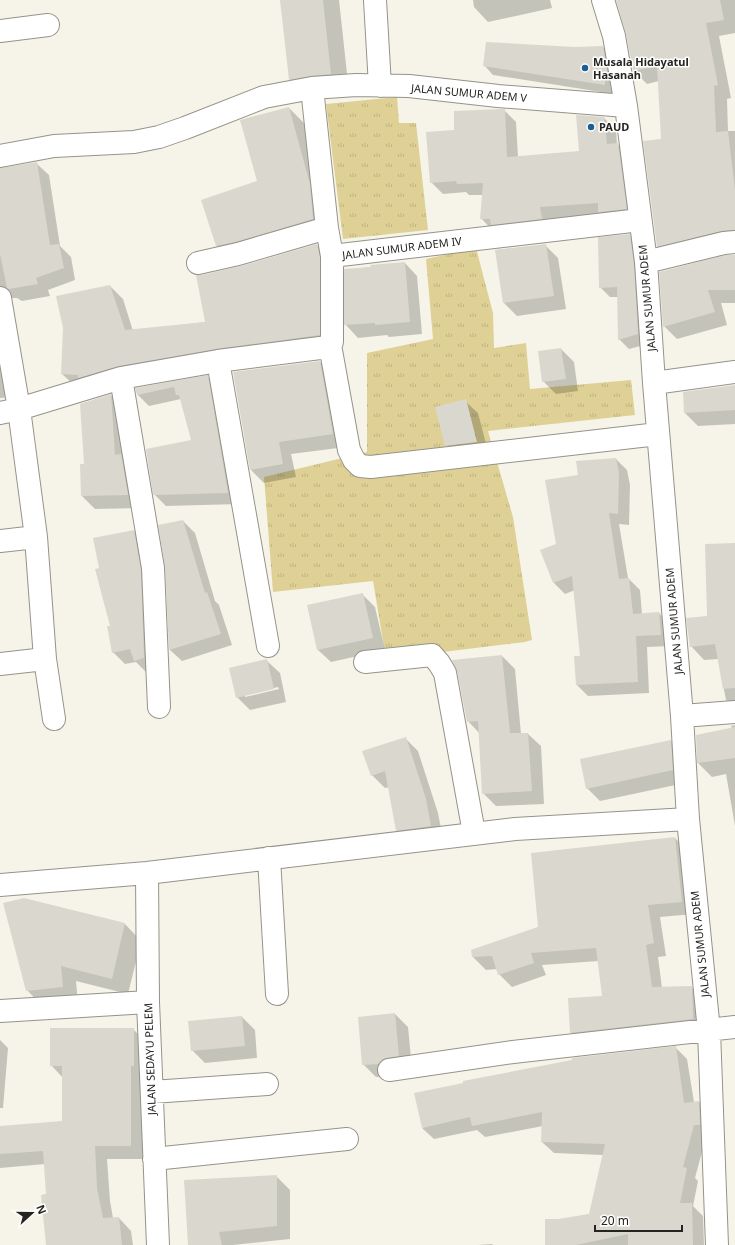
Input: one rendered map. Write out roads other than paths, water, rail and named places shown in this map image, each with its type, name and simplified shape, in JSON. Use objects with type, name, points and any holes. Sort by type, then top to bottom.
[{"type":"street","points":[[375,0],[380,86]]},
{"type":"street","name":"JALAN SUMUR ADEM","points":[[603,0],[614,36],[626,106],[646,262],[658,434],[682,716],[688,819],[709,1031],[717,1245]]},
{"type":"street","points":[[0,31],[48,25]]},
{"type":"street","name":"JALAN SUMUR ADEM V","points":[[0,156],[54,146],[134,142],[159,137],[264,97],[312,88],[356,85],[409,86],[498,96],[626,106]]},
{"type":"street","name":"JALAN SUMUR ADEM IV","points":[[312,88],[327,228],[332,256],[640,220]]},
{"type":"street","points":[[198,262],[238,254],[327,228]]},
{"type":"street","points":[[646,262],[724,243],[735,242]]},
{"type":"street","points":[[332,256],[332,342],[330,346],[349,450],[354,460],[360,466],[379,466],[658,434]]},
{"type":"street","points":[[0,298],[10,411],[36,537],[45,659],[54,719]]},
{"type":"street","points":[[10,411],[121,378],[218,361],[326,348],[330,346]]},
{"type":"street","points":[[218,361],[268,646]]},
{"type":"street","points":[[654,383],[735,372]]},
{"type":"street","points":[[121,378],[153,568],[160,707]]},
{"type":"street","points":[[0,541],[36,537]]},
{"type":"street","points":[[365,662],[432,656],[439,663],[445,673],[474,834]]},
{"type":"street","points":[[0,664],[45,659]]},
{"type":"street","points":[[682,716],[735,712]]},
{"type":"street","points":[[0,885],[147,873],[515,829],[688,819]]},
{"type":"street","points":[[269,858],[277,994]]},
{"type":"street","name":"JALAN SEDAYU PELEM","points":[[147,873],[148,1002],[158,1245]]},
{"type":"street","points":[[0,1011],[148,1002]]},
{"type":"street","points":[[389,1070],[521,1052],[735,1027]]},
{"type":"street","points":[[152,1092],[267,1084]]},
{"type":"street","points":[[154,1159],[347,1139]]},
{"type":"place","name":"Musala Hidayatul Hasanah","points":[[585,68]]},
{"type":"place","name":"PAUD","points":[[591,127]]}]
